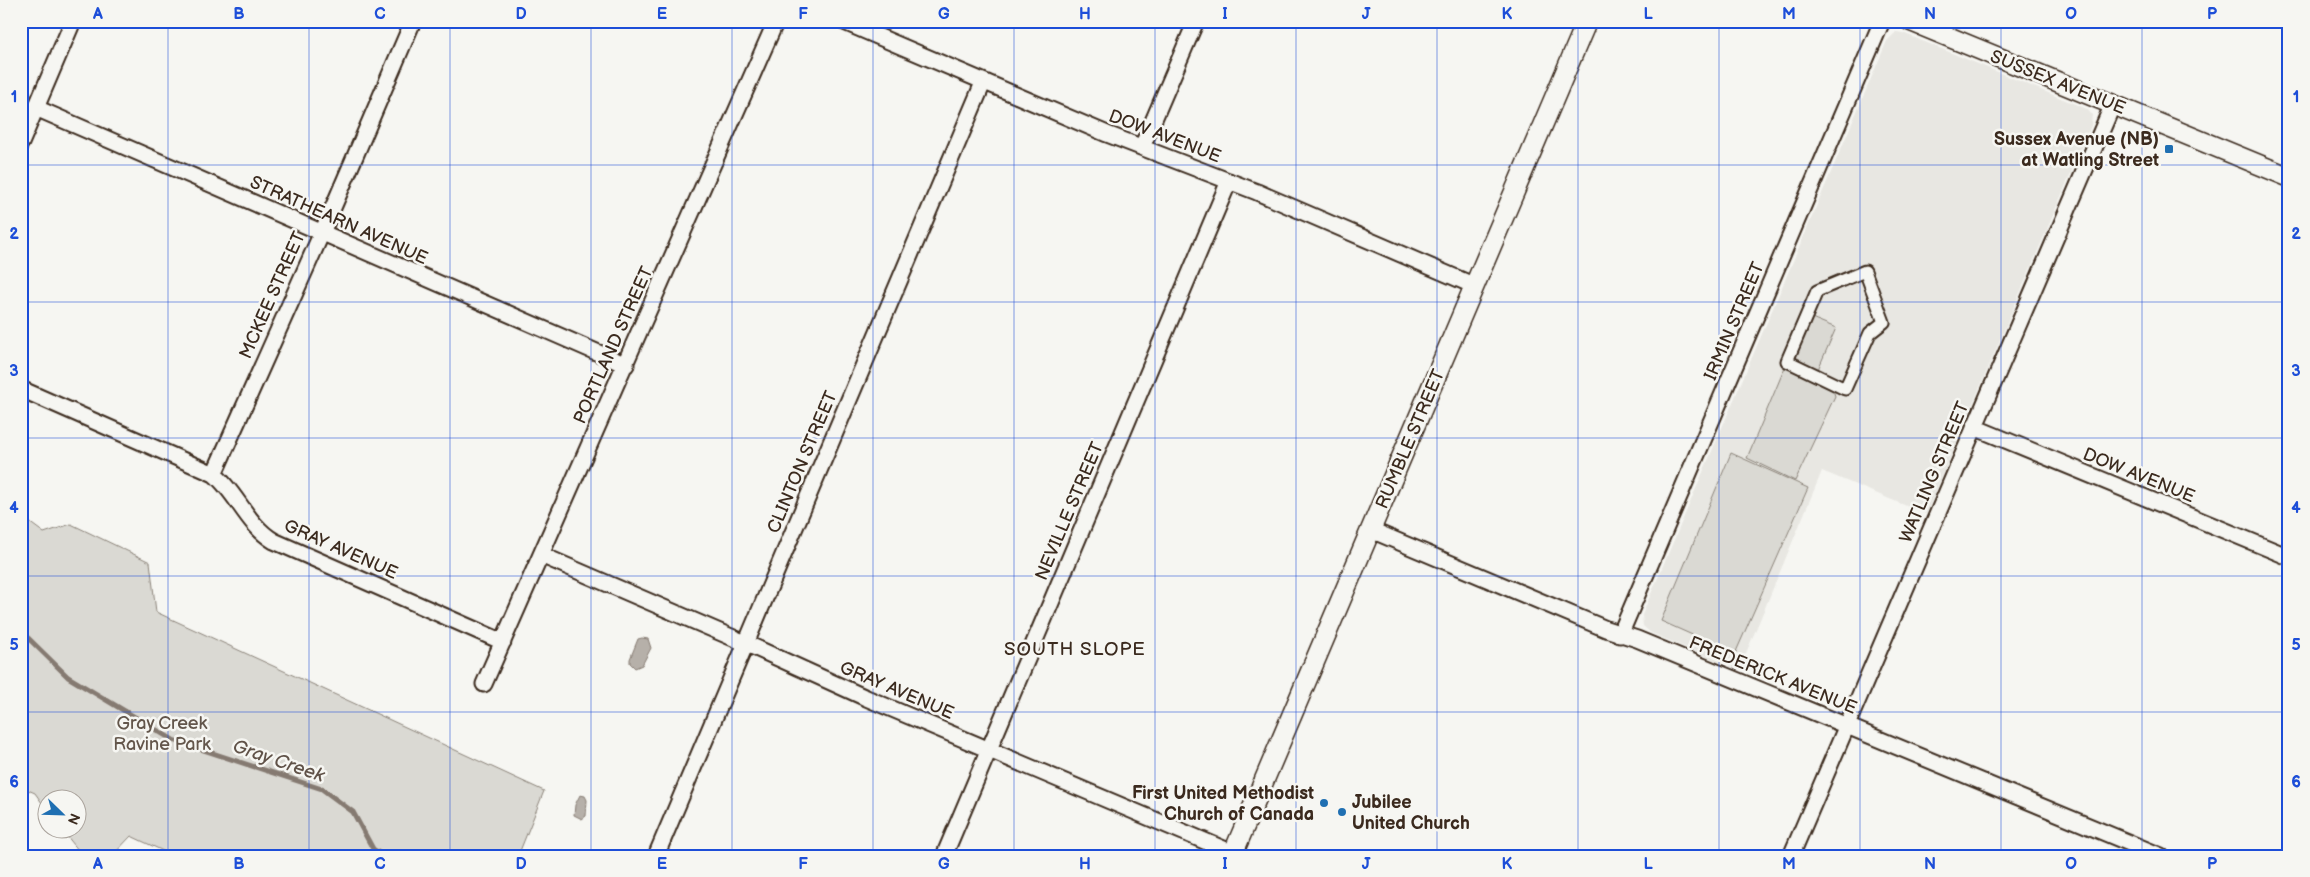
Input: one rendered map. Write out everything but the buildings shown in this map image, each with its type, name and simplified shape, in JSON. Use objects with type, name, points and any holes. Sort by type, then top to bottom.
[{"type":"street","points":[[21,143],[73,21]]},
{"type":"street","name":"MCKEE STREET","points":[[214,474],[413,21]]},
{"type":"street","name":"PORTLAND STREET","points":[[484,684],[776,21]]},
{"type":"street","name":"DOW AVENUE","points":[[842,21],[983,83],[1229,181],[1475,286]]},
{"type":"street","points":[[1142,147],[1196,21]]},
{"type":"street","name":"RUMBLE STREET","points":[[1235,855],[1586,21]]},
{"type":"street","name":"IRMIN STREET","points":[[1620,635],[1882,21]]},
{"type":"street","name":"SUSSEX AVENUE","points":[[1910,21],[2289,177]]},
{"type":"street","name":"CLINTON STREET","points":[[656,856],[983,83]]},
{"type":"street","name":"WATLING STREET","points":[[1792,856],[1846,725],[2113,104]]},
{"type":"street","name":"STRATHEARN AVENUE","points":[[36,108],[626,365]]},
{"type":"street","name":"NEVILLE STREET","points":[[944,856],[1229,181]]},
{"type":"street","points":[[1865,271],[1884,322],[1870,333],[1845,389],[1787,361],[1817,291],[1865,271]]},
{"type":"street","name":"GRAY AVENUE","points":[[21,389],[214,474],[225,485],[254,525],[274,541],[503,642]]},
{"type":"street","name":"DOW AVENUE","points":[[1974,427],[2289,557]]},
{"type":"street","name":"FREDERICK AVENUE","points":[[1371,530],[1620,635],[1637,639],[2161,856]]},
{"type":"street","name":"GRAY AVENUE","points":[[541,555],[745,643],[864,697],[1235,855]]},
{"type":"shaded area","points":[[1896,32],[1903,33],[2087,109],[2092,115],[2091,126],[1926,514],[1822,471],[1739,670],[1651,633],[1643,626],[1642,615],[1887,41]]},
{"type":"shaded area","points":[[638,639],[648,639],[651,648],[642,665],[635,668],[630,663],[630,659]]},
{"type":"shaded area","points":[[580,795],[585,796],[587,800],[586,816],[582,819],[574,815],[575,805]]},
{"type":"green space","points":[[1807,316],[1836,328],[1816,374],[1787,361]]},
{"type":"green space","points":[[1785,367],[1832,387],[1835,396],[1795,481],[1747,458]]},
{"type":"green space","points":[[1731,453],[1808,488],[1735,654],[1661,621]]},
{"type":"green space","name":"Gray Creek Ravine Park","points":[[21,516],[44,533],[71,524],[150,562],[156,612],[544,791],[518,856],[174,856],[131,836],[112,856],[83,856],[70,840],[88,840],[88,790],[38,790],[38,797],[35,793],[21,787]]},
{"type":"waterway","name":"Gray Creek","points":[[21,631],[68,677],[173,740],[322,789],[353,812],[373,849],[384,856]]},
{"type":"place","name":"Sussex Avenue (NB) at Watling Street","points":[[2169,149]]},
{"type":"place","name":"First United Methodist Church of Canada","points":[[1324,803]]},
{"type":"place","name":"Jubilee United Church","points":[[1342,812]]},
{"type":"district","name":"SOUTH SLOPE","points":[[1075,648]]}]
